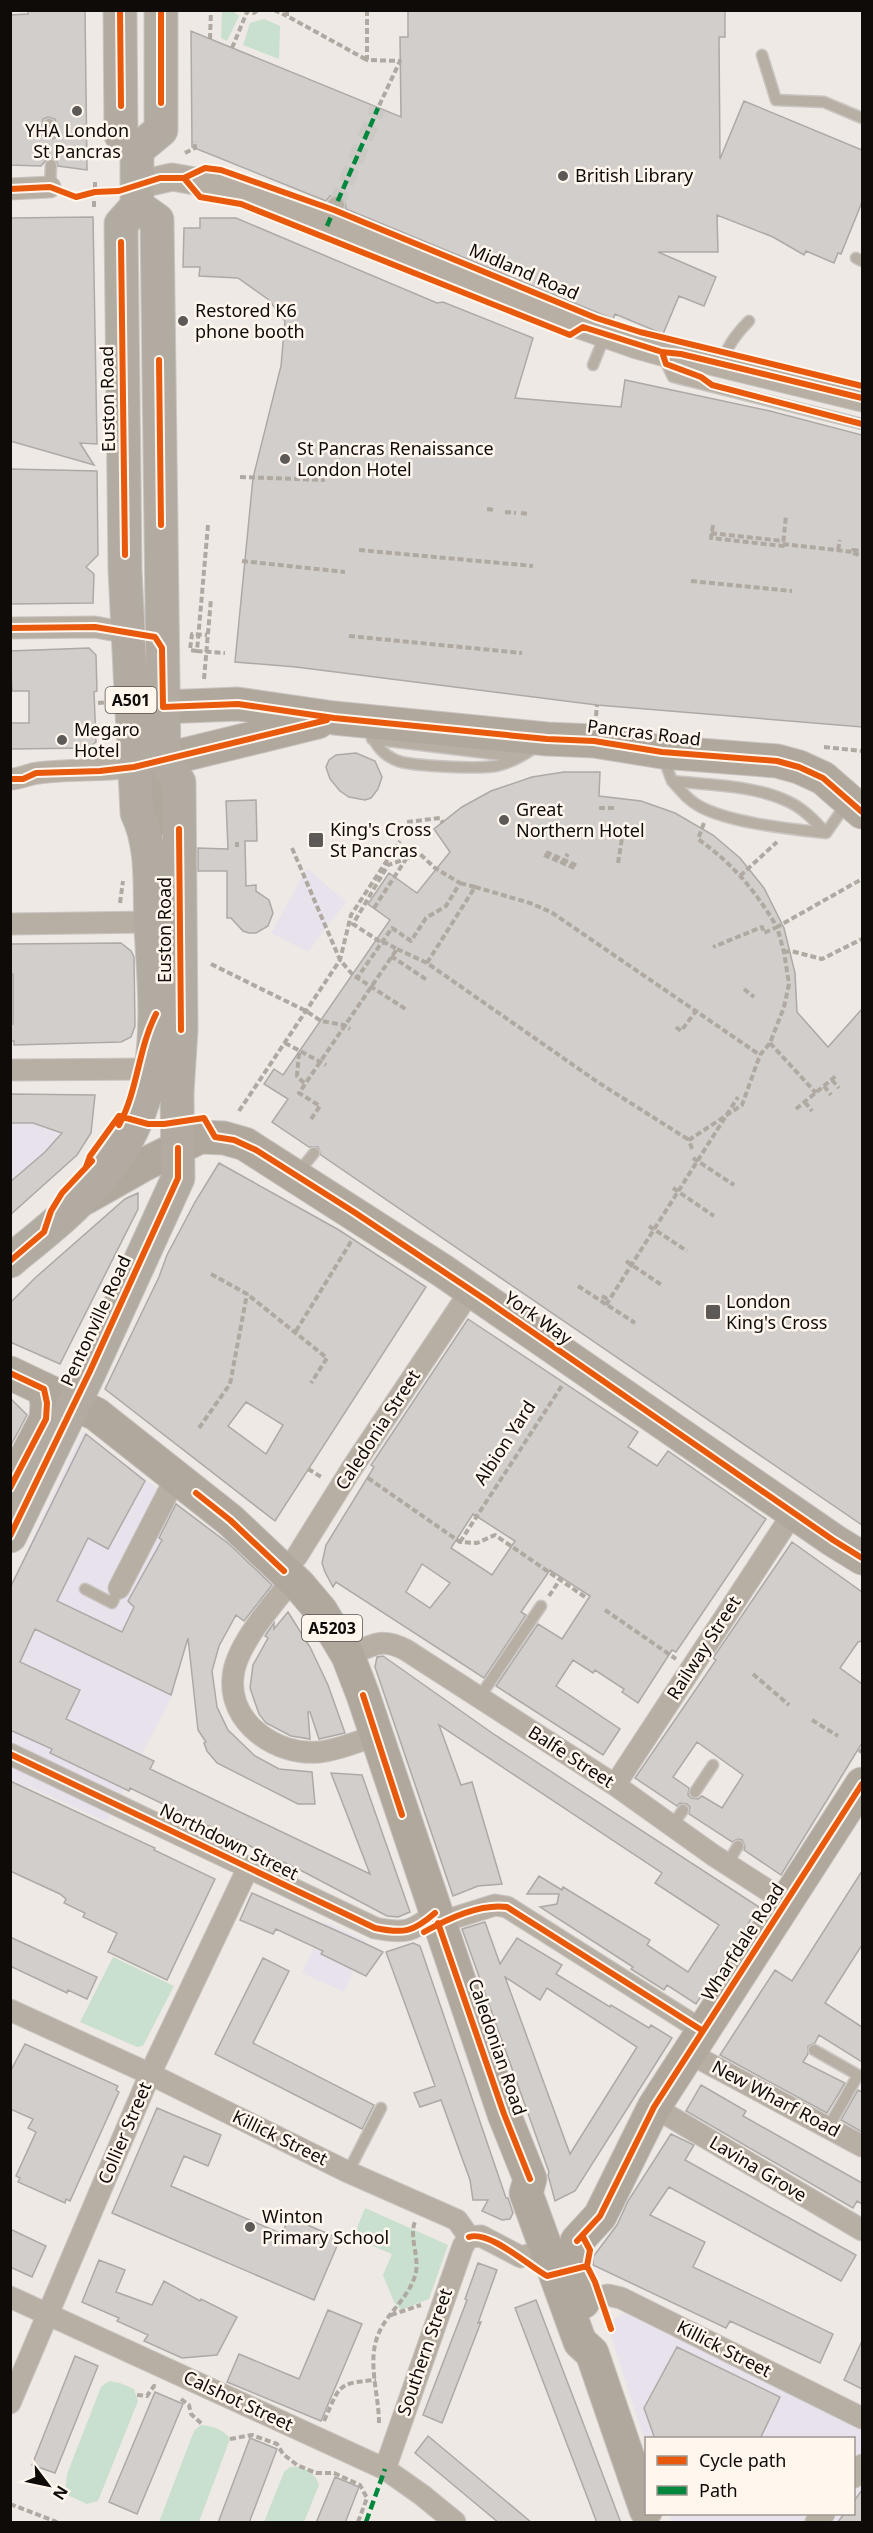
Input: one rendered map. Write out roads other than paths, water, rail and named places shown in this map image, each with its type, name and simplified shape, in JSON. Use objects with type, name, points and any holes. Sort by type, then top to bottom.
[{"type":"highway","points":[[120,10],[121,135],[137,150],[137,195]]},
{"type":"highway","points":[[137,150],[161,130],[161,10]]},
{"type":"highway","name":"Euston Road","points":[[137,195],[121,224],[139,304],[163,707],[136,813],[146,831],[156,1014],[152,1069]]},
{"type":"highway","name":"Euston Road","points":[[139,304],[128,633],[149,764],[179,782],[181,1030],[177,1093],[188,1135]]},
{"type":"highway","name":"A501","points":[[10,1261],[99,1181],[121,1149],[136,1121],[152,1069]]},
{"type":"highway","name":"Pentonville Road","points":[[10,1536],[178,1178],[188,1135]]},
{"type":"main road","name":"Pancras Road","points":[[163,707],[238,704],[334,718],[370,730],[534,748],[594,741],[667,766],[765,760],[790,764],[823,778],[856,806]]},
{"type":"main road","name":"Pancras Road","points":[[149,764],[334,718]]},
{"type":"main road","name":"York Way","points":[[188,1135],[224,1138],[305,1164],[471,1290],[862,1558]]},
{"type":"main road","points":[[76,1204],[188,1135]]},
{"type":"main road","name":"A5203","points":[[10,1373],[74,1403]]},
{"type":"main road","points":[[10,1488],[46,1419],[47,1403],[44,1389]]},
{"type":"main road","name":"Caledonian Road","points":[[74,1403],[96,1414],[230,1520],[288,1575],[321,1611],[348,1656],[377,1735],[504,2114],[530,2179],[526,2193],[545,2250],[580,2342],[592,2353],[645,2506]]},
{"type":"main road","name":"Wharfdale Road","points":[[577,2241],[592,2227],[604,2209],[654,2107],[862,1784]]},
{"type":"main road","name":"A5203","points":[[530,2179],[541,2186],[550,2215],[560,2232],[577,2241],[574,2251],[574,2270],[594,2335],[592,2353]]},
{"type":"street","name":"Midland Road","points":[[137,195],[150,180],[172,177],[224,185],[331,216],[510,300],[664,358],[681,354],[717,375],[862,398]]},
{"type":"street","points":[[10,189],[50,187]]},
{"type":"street","points":[[10,628],[95,627],[128,633]]},
{"type":"street","points":[[10,779],[23,779],[36,773],[100,771],[149,764]]},
{"type":"street","points":[[10,924],[151,922]]},
{"type":"street","points":[[10,1070],[152,1069]]},
{"type":"street","name":"Caledonia Street","points":[[377,1735],[324,1751],[286,1749],[264,1738],[249,1725],[233,1690],[233,1677],[246,1643],[288,1575],[297,1556],[352,1468],[471,1290]]},
{"type":"street","points":[[119,1588],[176,1477]]},
{"type":"street","name":"Railway Street","points":[[615,1785],[794,1513]]},
{"type":"street","name":"Balfe Street","points":[[348,1656],[375,1644],[391,1642],[406,1650],[615,1785],[677,1818],[732,1855],[786,1902]]},
{"type":"street","name":"Northdown Street","points":[[10,1754],[375,1928],[392,1932],[416,1929],[437,1918],[495,1905],[507,1906],[696,2042]]},
{"type":"street","name":"Collier Street","points":[[10,2403],[150,2074],[248,1868]]},
{"type":"street","name":"Killick Street","points":[[10,2010],[150,2074],[348,2172],[457,2220],[470,2237],[481,2236],[521,2257],[545,2250]]},
{"type":"street","name":"New Wharf Road","points":[[696,2042],[828,2128],[862,2146]]},
{"type":"street","name":"Lavina Grove","points":[[654,2107],[862,2230]]},
{"type":"street","name":"Southern Street","points":[[385,2469],[441,2306],[463,2246],[470,2237]]},
{"type":"street","name":"Killick Street","points":[[583,2301],[608,2295],[621,2298],[862,2418]]},
{"type":"street","name":"Calshot Street","points":[[10,2297],[385,2469],[422,2495],[455,2523]]},
{"type":"lane","points":[[762,55],[776,100],[824,102],[862,118]]},
{"type":"lane","points":[[50,187],[51,165]]},
{"type":"lane","points":[[717,375],[725,352],[749,321]]},
{"type":"lane","points":[[594,365],[605,335]]},
{"type":"lane","name":"Midland Road","points":[[717,375],[862,424]]},
{"type":"lane","points":[[667,766],[686,797],[709,811],[780,827],[826,833],[856,806]]},
{"type":"lane","points":[[667,766],[788,801],[809,815],[826,833]]},
{"type":"lane","points":[[85,1589],[112,1603],[119,1588]]},
{"type":"lane","points":[[479,1698],[542,1606]]},
{"type":"lane","points":[[695,1792],[713,1765]]},
{"type":"lane","points":[[814,2050],[858,2075],[828,2128]]},
{"type":"lane","points":[[348,2172],[381,2108]]},
{"type":"tunnel","points":[[336,205],[378,108]]},
{"type":"place","name":"YHA London St Pancras","points":[[77,111]]},
{"type":"place","name":"British Library","points":[[563,176]]},
{"type":"place","name":"Restored K6 phone booth","points":[[183,321]]},
{"type":"place","name":"St Pancras Renaissance London Hotel","points":[[285,459]]},
{"type":"place","name":"Megaro Hotel","points":[[62,740]]},
{"type":"place","name":"Great Northern Hotel","points":[[504,820]]},
{"type":"place","name":"King's Cross St Pancras","points":[[316,840]]},
{"type":"place","name":"London King's Cross","points":[[713,1312]]},
{"type":"place","name":"Winton Primary School","points":[[250,2227]]}]
